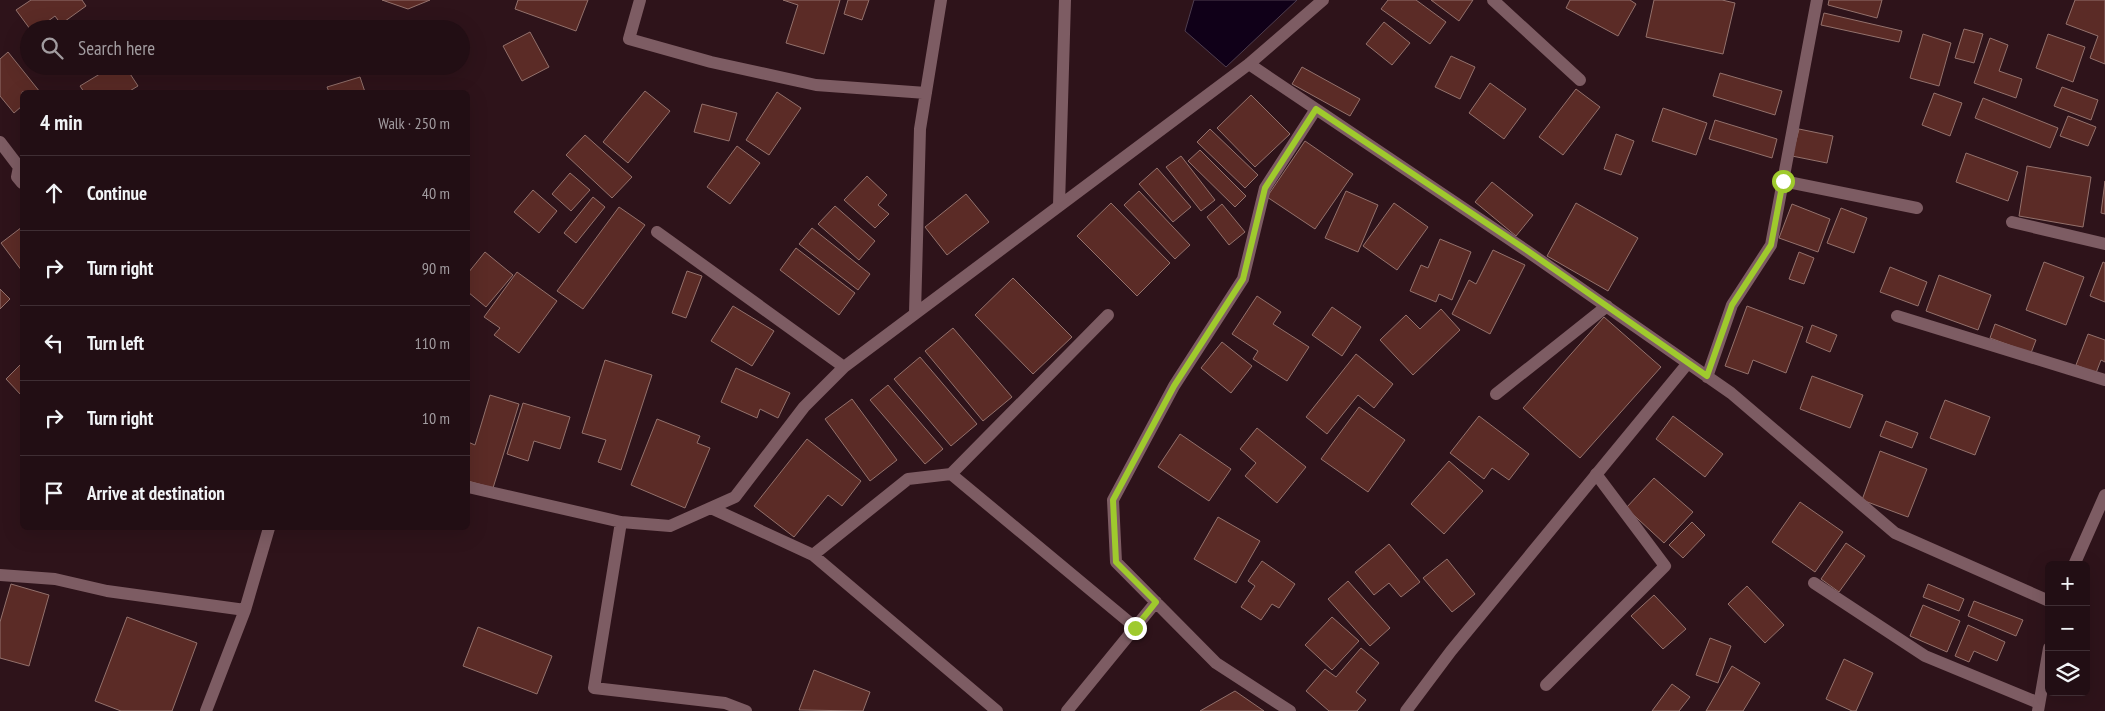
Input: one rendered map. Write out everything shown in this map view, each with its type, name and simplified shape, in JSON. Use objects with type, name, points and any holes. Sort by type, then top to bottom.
[{"type":"street","points":[[640,0],[630,39],[711,62],[816,85],[926,93]]},
{"type":"street","points":[[915,313],[920,129],[941,0]]},
{"type":"street","points":[[1059,206],[1065,0]]},
{"type":"street","points":[[470,487],[621,522],[670,526],[735,497],[804,406],[844,367],[1249,64],[1323,0]]},
{"type":"street","points":[[1493,0],[1580,80]]},
{"type":"street","points":[[1707,376],[1732,305],[1771,245],[1817,0]]},
{"type":"street","points":[[1249,64],[1528,251],[1731,393],[1895,534],[2045,599]]},
{"type":"street","points":[[1290,711],[1216,663],[1116,562],[1113,500],[1174,386],[1243,279],[1265,188],[1316,109]]},
{"type":"street","points":[[0,142],[19,167],[20,172]]},
{"type":"street","points":[[1783,181],[1917,208]]},
{"type":"street","points":[[2012,222],[2105,244]]},
{"type":"street","points":[[657,232],[844,367]]},
{"type":"street","points":[[1496,394],[1607,306]]},
{"type":"street","points":[[813,555],[908,479],[951,474],[1108,315]]},
{"type":"street","points":[[1897,316],[2105,380]]},
{"type":"street","points":[[1406,711],[1451,651],[1688,363]]},
{"type":"street","points":[[951,474],[1135,628]]},
{"type":"street","points":[[1546,685],[1665,566],[1596,474]]},
{"type":"street","points":[[2076,561],[2105,495]]},
{"type":"street","points":[[710,508],[813,555],[997,711]]},
{"type":"street","points":[[621,522],[594,688],[725,703],[746,711]]},
{"type":"street","points":[[206,711],[245,610],[268,530]]},
{"type":"street","points":[[0,575],[55,580],[107,591],[245,610]]},
{"type":"street","points":[[1814,583],[1925,656],[2039,707],[2048,651]]},
{"type":"street","points":[[1067,711],[1156,602]]},
{"type":"shaded area","points":[[1194,0],[1297,0],[1226,67],[1185,31]]},
{"type":"building","points":[[31,0],[82,0],[86,6],[67,20],[58,20],[55,16],[49,20],[23,20],[16,10]]},
{"type":"building","points":[[382,0],[430,0],[408,9]]},
{"type":"building","points":[[518,0],[588,0],[576,31],[515,9]]},
{"type":"building","points":[[783,0],[840,0],[824,54],[786,43],[798,5]]},
{"type":"building","points":[[848,0],[869,0],[862,20],[844,14]]},
{"type":"building","points":[[1388,0],[1416,0],[1446,22],[1430,44],[1381,9]]},
{"type":"building","points":[[1431,0],[1473,0],[1459,21]]},
{"type":"building","points":[[1570,0],[1630,0],[1636,4],[1618,36],[1566,8]]},
{"type":"building","points":[[1654,0],[1722,0],[1735,3],[1723,54],[1646,37]]},
{"type":"building","points":[[1829,0],[1882,0],[1877,18],[1828,5]]},
{"type":"building","points":[[2075,0],[2105,0],[2105,64],[2090,58],[2098,36],[2066,24]]},
{"type":"building","points":[[1824,13],[1902,31],[1899,42],[1821,25]]},
{"type":"building","points":[[1384,22],[1410,43],[1392,65],[1366,44]]},
{"type":"building","points":[[1964,29],[1983,34],[1974,63],[1955,58]]},
{"type":"building","points":[[530,32],[549,67],[522,81],[503,46]]},
{"type":"building","points":[[1923,34],[1951,43],[1939,86],[1910,78]]},
{"type":"building","points":[[2048,34],[2085,47],[2073,82],[2036,68]]},
{"type":"building","points":[[1990,38],[2008,45],[1999,71],[2022,79],[2016,98],[1974,83]]},
{"type":"building","points":[[8,52],[20,67],[20,75],[26,75],[38,90],[20,90],[20,108],[14,113],[0,96],[0,59]]},
{"type":"building","points":[[1451,56],[1475,67],[1460,99],[1435,87]]},
{"type":"building","points":[[1302,67],[1360,99],[1350,116],[1292,84]]},
{"type":"building","points":[[1720,73],[1782,91],[1775,115],[1713,96]]},
{"type":"building","points":[[98,75],[131,75],[138,86],[131,90],[83,90],[80,86]]},
{"type":"building","points":[[360,77],[364,90],[328,90],[327,87]]},
{"type":"building","points":[[1490,83],[1526,109],[1504,139],[1469,113]]},
{"type":"building","points":[[2062,87],[2098,100],[2091,120],[2054,106]]},
{"type":"building","points":[[1576,89],[1600,107],[1563,155],[1539,137]]},
{"type":"building","points":[[645,91],[670,111],[628,163],[603,142]]},
{"type":"building","points":[[777,92],[801,108],[769,155],[746,140]]},
{"type":"building","points":[[1934,93],[1962,103],[1950,136],[1922,125]]},
{"type":"building","points":[[1251,95],[1290,134],[1255,167],[1217,128]]},
{"type":"building","points":[[1983,98],[2058,128],[2050,148],[1975,118]]},
{"type":"building","points":[[702,104],[737,113],[729,141],[694,132]]},
{"type":"building","points":[[1663,108],[1707,123],[1696,155],[1652,141]]},
{"type":"building","points":[[2068,116],[2096,127],[2088,146],[2060,136]]},
{"type":"building","points":[[1715,120],[1777,139],[1772,158],[1709,139]]},
{"type":"building","points":[[1210,129],[1258,175],[1245,188],[1197,142]]},
{"type":"building","points":[[1799,129],[1833,136],[1827,163],[1792,156]]},
{"type":"building","points":[[1616,134],[1634,141],[1621,175],[1604,169]]},
{"type":"building","points":[[585,135],[632,177],[612,198],[566,155]]},
{"type":"building","points":[[1305,141],[1353,174],[1315,229],[1267,197]]},
{"type":"building","points":[[737,146],[760,163],[730,204],[707,187]]},
{"type":"building","points":[[1200,150],[1246,196],[1235,207],[1188,161]]},
{"type":"building","points":[[1966,153],[2018,172],[2008,201],[1956,182]]},
{"type":"building","points":[[1181,156],[1215,200],[1201,211],[1166,167]]},
{"type":"building","points":[[2027,166],[2091,177],[2083,227],[2019,216]]},
{"type":"building","points":[[1157,168],[1191,207],[1173,222],[1139,184]]},
{"type":"building","points":[[570,173],[590,190],[571,211],[552,194]]},
{"type":"building","points":[[867,176],[887,195],[878,205],[889,214],[875,228],[844,200]]},
{"type":"building","points":[[2105,181],[2105,214],[2101,213]]},
{"type":"building","points":[[1492,182],[1533,215],[1516,236],[1475,202]]},
{"type":"building","points":[[533,190],[557,211],[539,233],[514,212]]},
{"type":"building","points":[[1139,191],[1190,245],[1175,259],[1124,205]]},
{"type":"building","points":[[1346,191],[1378,205],[1358,252],[1325,238]]},
{"type":"building","points":[[966,194],[989,222],[947,255],[925,227]]},
{"type":"building","points":[[593,197],[605,207],[576,243],[564,233]]},
{"type":"building","points":[[1111,203],[1170,263],[1137,296],[1077,236]]},
{"type":"building","points":[[1394,203],[1428,227],[1397,270],[1363,246]]},
{"type":"building","points":[[1576,203],[1638,238],[1608,291],[1547,256]]},
{"type":"building","points":[[1222,204],[1245,232],[1229,245],[1207,217]]},
{"type":"building","points":[[1792,204],[1830,219],[1818,252],[1779,238]]},
{"type":"building","points":[[835,206],[875,241],[859,260],[818,224]]},
{"type":"building","points":[[619,207],[645,225],[583,309],[557,291]]},
{"type":"building","points":[[1841,208],[1867,218],[1854,253],[1827,243]]},
{"type":"building","points":[[812,228],[870,274],[858,290],[799,244]]},
{"type":"building","points":[[20,229],[20,268],[1,243]]},
{"type":"building","points":[[1440,239],[1471,252],[1452,300],[1439,294],[1436,302],[1410,291],[1421,265],[1428,268]]},
{"type":"building","points":[[796,248],[855,293],[839,315],[780,270]]},
{"type":"building","points":[[1493,250],[1525,265],[1490,334],[1452,314],[1469,280],[1476,284]]},
{"type":"building","points":[[485,252],[513,275],[486,307],[470,294],[470,271]]},
{"type":"building","points":[[1799,252],[1814,258],[1804,284],[1789,279]]},
{"type":"building","points":[[2044,262],[2084,277],[2066,325],[2026,310]]},
{"type":"building","points":[[2103,262],[2105,263],[2105,302],[2090,296]]},
{"type":"building","points":[[1890,267],[1927,282],[1918,306],[1880,292]]},
{"type":"building","points":[[687,271],[702,276],[686,318],[672,313]]},
{"type":"building","points":[[517,272],[557,301],[519,353],[494,335],[500,328],[484,317]]},
{"type":"building","points":[[1939,275],[1991,295],[1978,330],[1926,311]]},
{"type":"building","points":[[1013,278],[1072,337],[1033,374],[975,315]]},
{"type":"building","points":[[0,289],[10,299],[0,309]]},
{"type":"building","points":[[1257,296],[1281,312],[1273,324],[1309,347],[1287,381],[1253,359],[1258,351],[1232,334]]},
{"type":"building","points":[[733,306],[774,331],[752,366],[711,341]]},
{"type":"building","points":[[1747,306],[1803,327],[1786,373],[1753,360],[1748,374],[1725,366]]},
{"type":"building","points":[[1332,307],[1361,327],[1342,356],[1312,335]]},
{"type":"building","points":[[1441,309],[1460,330],[1413,375],[1380,340],[1406,315],[1420,329]]},
{"type":"building","points":[[1604,317],[1661,367],[1580,458],[1523,408]]},
{"type":"building","points":[[1995,324],[2036,340],[2031,353],[1990,338]]},
{"type":"building","points":[[1812,325],[1837,335],[1830,352],[1806,342]]},
{"type":"building","points":[[953,328],[1012,397],[983,421],[925,351]]},
{"type":"building","points":[[2088,334],[2105,340],[2105,362],[2101,360],[2096,373],[2076,365]]},
{"type":"building","points":[[1222,342],[1252,366],[1231,393],[1201,368]]},
{"type":"building","points":[[1356,354],[1393,384],[1374,408],[1358,395],[1327,434],[1306,417]]},
{"type":"building","points":[[920,357],[977,424],[951,446],[894,379]]},
{"type":"building","points":[[605,360],[652,375],[621,470],[598,462],[606,440],[582,433]]},
{"type":"building","points":[[20,365],[20,394],[6,379]]},
{"type":"building","points":[[736,368],[790,393],[778,418],[760,409],[757,418],[721,402]]},
{"type":"building","points":[[1812,376],[1863,395],[1850,428],[1800,409]]},
{"type":"building","points":[[888,385],[943,449],[925,464],[870,400]]},
{"type":"building","points":[[490,395],[519,404],[493,488],[470,482],[470,443],[475,445]]},
{"type":"building","points":[[852,399],[897,460],[870,481],[825,419]]},
{"type":"building","points":[[1945,400],[1990,417],[1975,455],[1930,438]]},
{"type":"building","points":[[523,403],[570,417],[560,449],[534,441],[528,461],[507,454]]},
{"type":"building","points":[[1359,407],[1405,440],[1368,492],[1321,459]]},
{"type":"building","points":[[1479,416],[1529,454],[1509,480],[1492,468],[1484,479],[1450,453]]},
{"type":"building","points":[[1673,416],[1723,454],[1705,477],[1656,439]]},
{"type":"building","points":[[657,419],[700,436],[697,443],[710,448],[685,508],[631,485]]},
{"type":"building","points":[[1886,421],[1918,433],[1912,448],[1880,436]]},
{"type":"building","points":[[1257,428],[1306,467],[1277,503],[1245,476],[1256,463],[1240,449]]},
{"type":"building","points":[[1180,434],[1231,469],[1209,501],[1158,467]]},
{"type":"building","points":[[807,439],[861,481],[842,506],[828,495],[794,537],[754,506]]},
{"type":"building","points":[[1880,451],[1927,469],[1908,517],[1862,500]]},
{"type":"building","points":[[1449,461],[1483,491],[1444,534],[1411,504]]},
{"type":"building","points":[[1654,478],[1693,512],[1664,543],[1626,508]]},
{"type":"building","points":[[1800,502],[1843,532],[1815,572],[1772,542]]},
{"type":"building","points":[[1218,517],[1260,541],[1236,583],[1194,559]]},
{"type":"building","points":[[1692,522],[1705,535],[1683,558],[1669,545]]},
{"type":"building","points":[[1846,543],[1865,556],[1839,592],[1821,579]]},
{"type":"building","points":[[1389,544],[1420,582],[1401,597],[1389,583],[1374,595],[1355,572]]},
{"type":"building","points":[[1447,559],[1475,594],[1452,612],[1423,578]]},
{"type":"building","points":[[1262,561],[1295,584],[1279,608],[1272,604],[1261,620],[1241,607],[1255,586],[1248,581]]},
{"type":"building","points":[[1348,581],[1390,628],[1370,646],[1328,599]]},
{"type":"building","points":[[11,584],[49,595],[29,666],[0,658],[0,622]]},
{"type":"building","points":[[1928,584],[1964,599],[1959,611],[1923,597]]},
{"type":"building","points":[[1747,586],[1784,625],[1765,643],[1728,604]]},
{"type":"building","points":[[1654,595],[1686,629],[1663,649],[1631,616]]},
{"type":"building","points":[[1974,601],[2023,620],[2016,636],[1968,616]]},
{"type":"building","points":[[1923,605],[1960,621],[1947,652],[1910,636]]},
{"type":"building","points":[[127,617],[197,643],[172,711],[121,711],[95,701]]},
{"type":"building","points":[[1332,617],[1359,641],[1332,670],[1305,645]]},
{"type":"building","points":[[1968,625],[2005,642],[1997,661],[1974,651],[1969,662],[1955,656]]},
{"type":"building","points":[[478,627],[552,656],[537,694],[463,666]]},
{"type":"building","points":[[1710,638],[1731,646],[1718,683],[1696,675]]},
{"type":"building","points":[[1361,648],[1379,663],[1356,692],[1366,700],[1357,711],[1329,711],[1306,691],[1325,669],[1336,677]]},
{"type":"building","points":[[1844,659],[1873,673],[1856,711],[1826,699]]},
{"type":"building","points":[[1732,666],[1760,683],[1743,711],[1706,711]]},
{"type":"building","points":[[814,670],[870,692],[863,711],[799,710]]},
{"type":"building","points":[[1672,684],[1690,697],[1679,711],[1652,711]]},
{"type":"building","points":[[1235,691],[1264,711],[1200,711]]},
{"type":"route","points":[[1135,628],[1156,602],[1116,562],[1113,500],[1174,386],[1243,279],[1265,188],[1316,109],[1528,251],[1707,376],[1732,305],[1771,245],[1783,181]]}]
